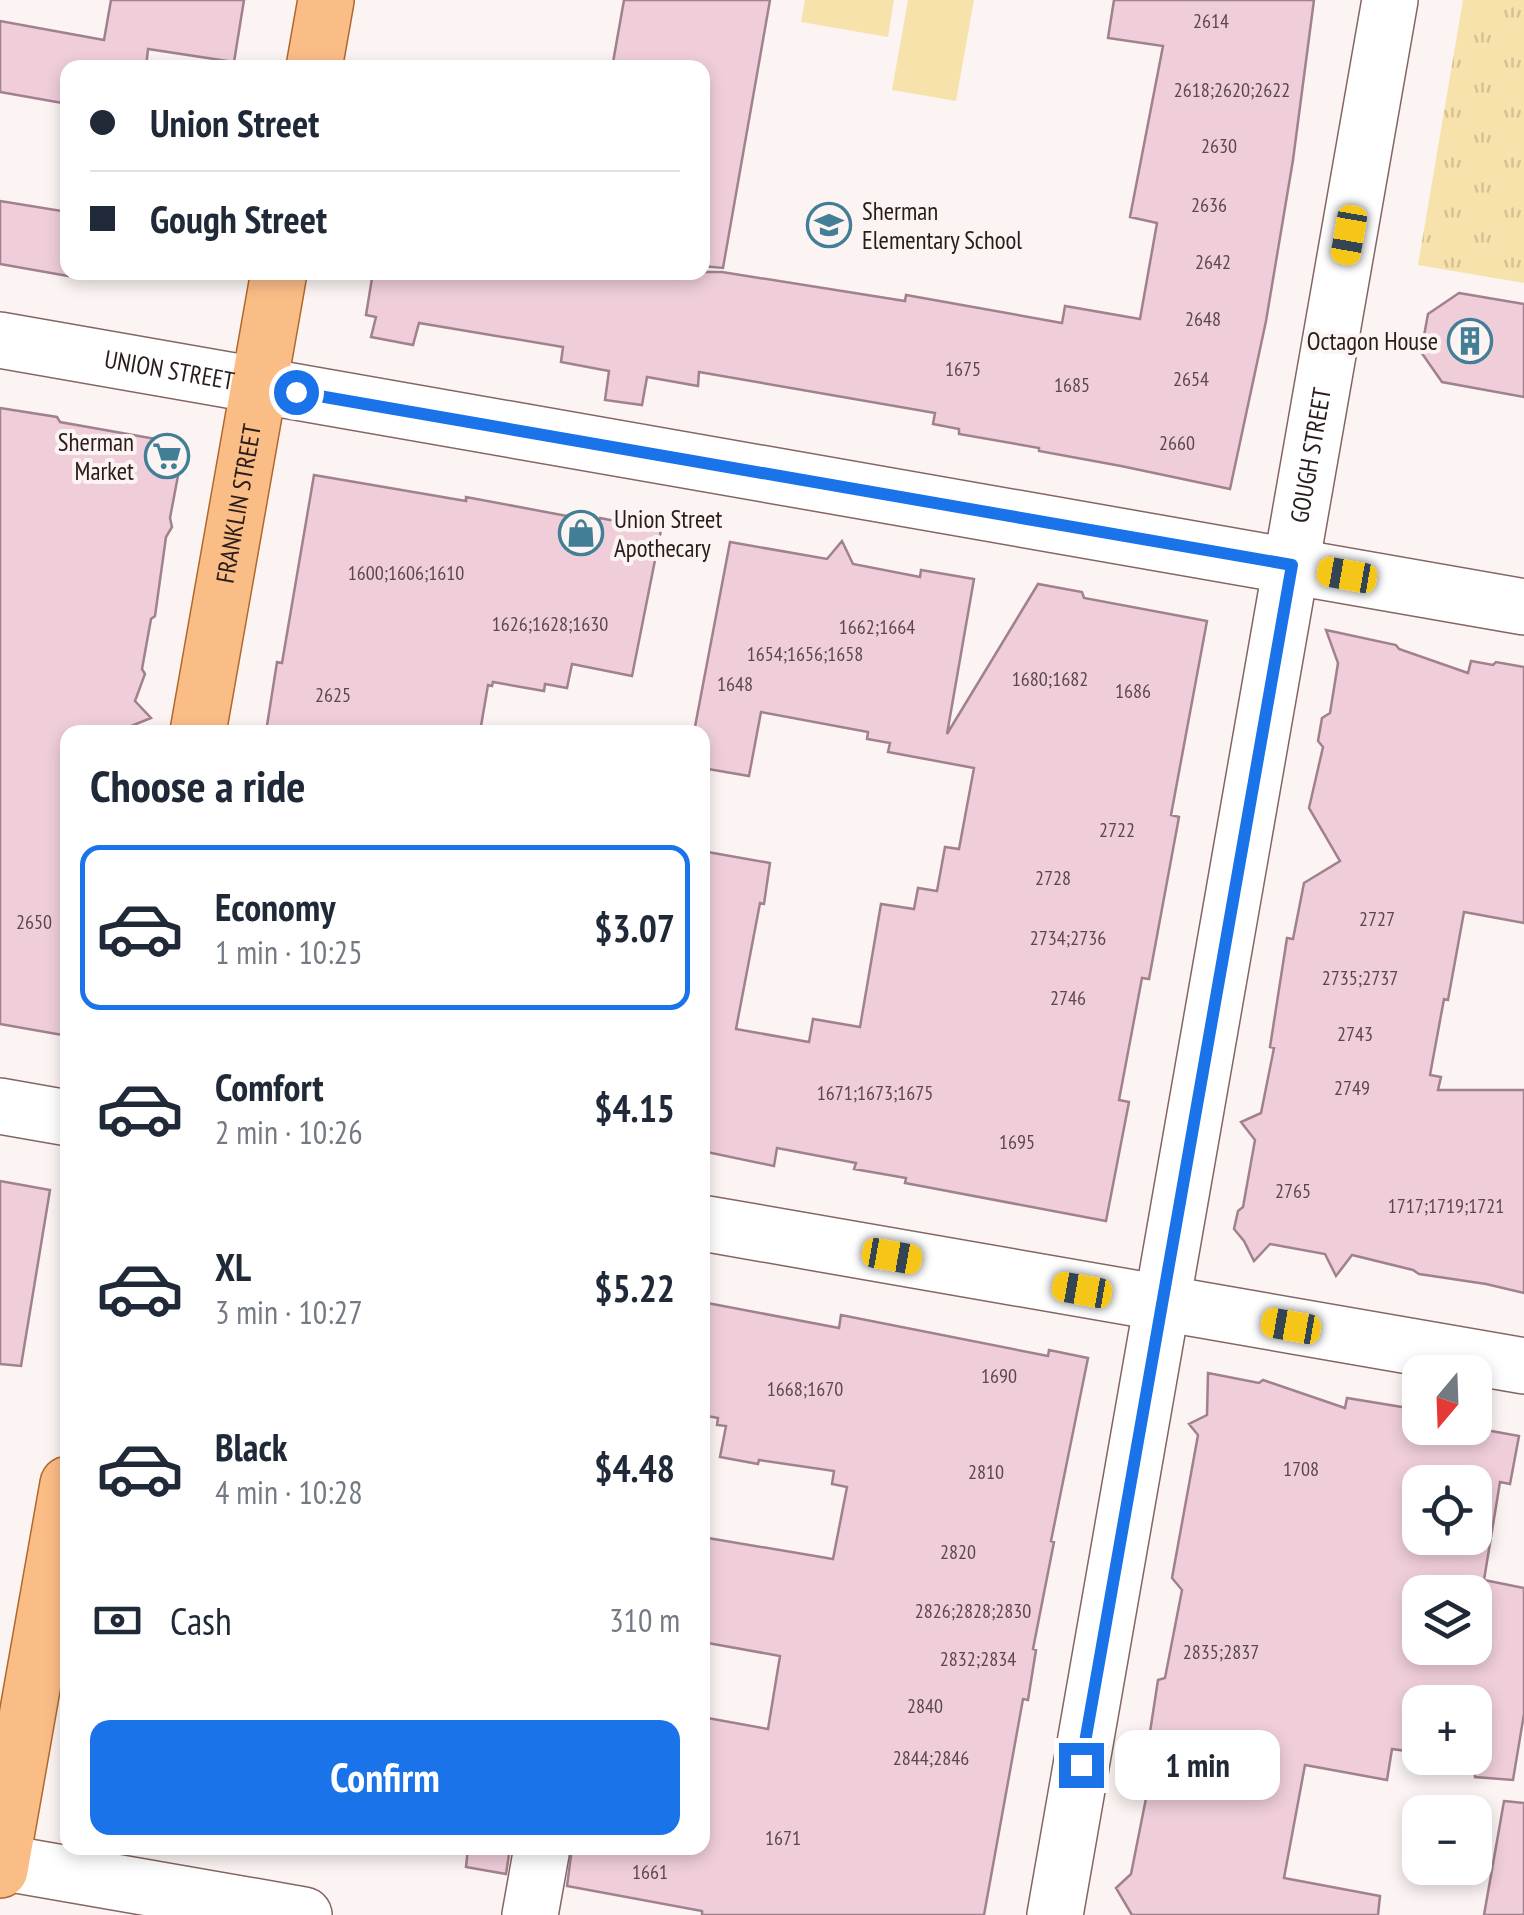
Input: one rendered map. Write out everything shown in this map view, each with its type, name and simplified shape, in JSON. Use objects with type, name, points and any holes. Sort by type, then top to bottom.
[{"type":"main road","points":[[315,60],[326,0]]},
{"type":"main road","name":"FRANKLIN STREET","points":[[199,725],[278,280]]},
{"type":"main road","points":[[0,1870],[60,1529]]},
{"type":"street","name":"GOUGH STREET","points":[[1055,1915],[1390,0]]},
{"type":"street","name":"UNION STREET","points":[[0,340],[1524,608]]},
{"type":"street","points":[[0,1106],[60,1117]]},
{"type":"street","points":[[710,1225],[1524,1366]]},
{"type":"street","points":[[530,1915],[541,1855]]},
{"type":"street","points":[[1,1862],[304,1915]]},
{"type":"green space","points":[[805,0],[894,0],[888,37],[801,22]]},
{"type":"green space","points":[[908,0],[974,0],[956,101],[892,90]]},
{"type":"green space","points":[[1463,0],[1524,0],[1524,283],[1418,265]]},
{"type":"building","points":[[111,0],[244,0],[234,60],[148,49],[147,60],[60,60],[60,103],[0,92],[0,21],[104,40]]},
{"type":"building","points":[[624,0],[770,0],[723,268],[710,267],[710,60],[613,60]]},
{"type":"building","points":[[1114,0],[1314,0],[1266,321],[1230,489],[959,434],[959,429],[933,424],[935,413],[699,372],[698,386],[647,377],[642,405],[605,400],[609,371],[561,362],[563,347],[419,323],[413,345],[371,337],[376,317],[366,315],[372,280],[710,280],[710,272],[905,301],[906,295],[1062,323],[1065,306],[1140,319],[1157,223],[1130,217],[1163,46],[1108,38]]},
{"type":"building","points":[[0,201],[60,211],[60,275],[0,264]]},
{"type":"building","name":"Octagon House","points":[[1459,293],[1524,304],[1524,397],[1442,382],[1421,352],[1428,314]]},
{"type":"building","points":[[0,408],[184,444],[170,518],[172,527],[166,537],[155,616],[151,619],[142,669],[145,674],[135,701],[151,718],[134,725],[60,725],[60,1035],[0,1024]]},
{"type":"building","points":[[314,475],[661,530],[632,676],[572,664],[567,688],[545,684],[544,691],[493,682],[488,685],[481,725],[267,725],[277,662],[282,663]]},
{"type":"building","points":[[842,541],[853,564],[920,577],[921,570],[974,579],[947,734],[1038,584],[1082,592],[1084,598],[1207,621],[1171,815],[1179,817],[1149,979],[1142,978],[1119,1100],[1129,1102],[1106,1221],[905,1183],[906,1178],[854,1169],[856,1163],[777,1148],[774,1166],[710,1153],[710,852],[770,863],[736,1029],[809,1042],[813,1019],[860,1027],[881,904],[914,909],[918,888],[937,891],[945,847],[959,849],[974,768],[888,752],[890,743],[867,739],[868,732],[761,712],[749,776],[710,769],[710,725],[695,725],[730,542],[827,559]]},
{"type":"building","points":[[1326,630],[1396,645],[1468,673],[1471,661],[1524,667],[1524,923],[1464,912],[1430,1075],[1441,1077],[1438,1090],[1524,1090],[1524,1293],[1419,1274],[1352,1255],[1336,1276],[1325,1254],[1270,1244],[1254,1261],[1234,1229],[1238,1211],[1243,1207],[1255,1140],[1241,1122],[1261,1113],[1274,1048],[1270,1047],[1287,938],[1293,939],[1304,883],[1340,861],[1309,808],[1323,747],[1318,741],[1322,718],[1330,713],[1338,663]]},
{"type":"building","points":[[0,1181],[50,1190],[21,1366],[0,1364]]},
{"type":"building","points":[[710,1304],[839,1328],[841,1315],[1048,1356],[1049,1350],[1088,1358],[1051,1541],[1054,1542],[1033,1649],[1036,1650],[1028,1700],[1023,1699],[984,1915],[702,1915],[702,1911],[567,1886],[571,1855],[710,1855],[710,1718],[768,1729],[780,1656],[710,1643],[710,1538],[833,1559],[847,1487],[832,1484],[834,1471],[720,1457],[726,1426],[717,1425],[718,1418],[710,1416]]},
{"type":"building","points":[[1208,1373],[1259,1383],[1263,1380],[1345,1408],[1347,1398],[1402,1407],[1402,1445],[1492,1445],[1492,1431],[1519,1436],[1510,1484],[1500,1482],[1492,1531],[1492,1465],[1402,1465],[1402,1555],[1488,1555],[1485,1575],[1402,1575],[1402,1665],[1492,1665],[1492,1582],[1524,1588],[1524,1714],[1513,1780],[1475,1777],[1492,1775],[1492,1685],[1402,1685],[1402,1750],[1392,1749],[1387,1780],[1305,1765],[1284,1878],[1380,1896],[1378,1915],[1132,1915],[1116,1888],[1131,1874],[1152,1768],[1155,1733],[1150,1732],[1158,1680],[1165,1678],[1182,1590],[1172,1578],[1198,1435],[1189,1424],[1207,1415]]},
{"type":"building","points":[[1504,1801],[1524,1803],[1524,1915],[1484,1915]]},
{"type":"building","points":[[467,1855],[509,1855],[506,1874],[466,1867]]},
{"type":"place","name":"Sherman Elementary School","points":[[829,225]]},
{"type":"place","name":"Octagon House","points":[[1470,341]]},
{"type":"place","name":"Sherman Market","points":[[167,456]]},
{"type":"place","name":"Union Street Apothecary","points":[[581,533]]},
{"type":"route","points":[[296,392],[1292,565],[1081,1765]]}]
